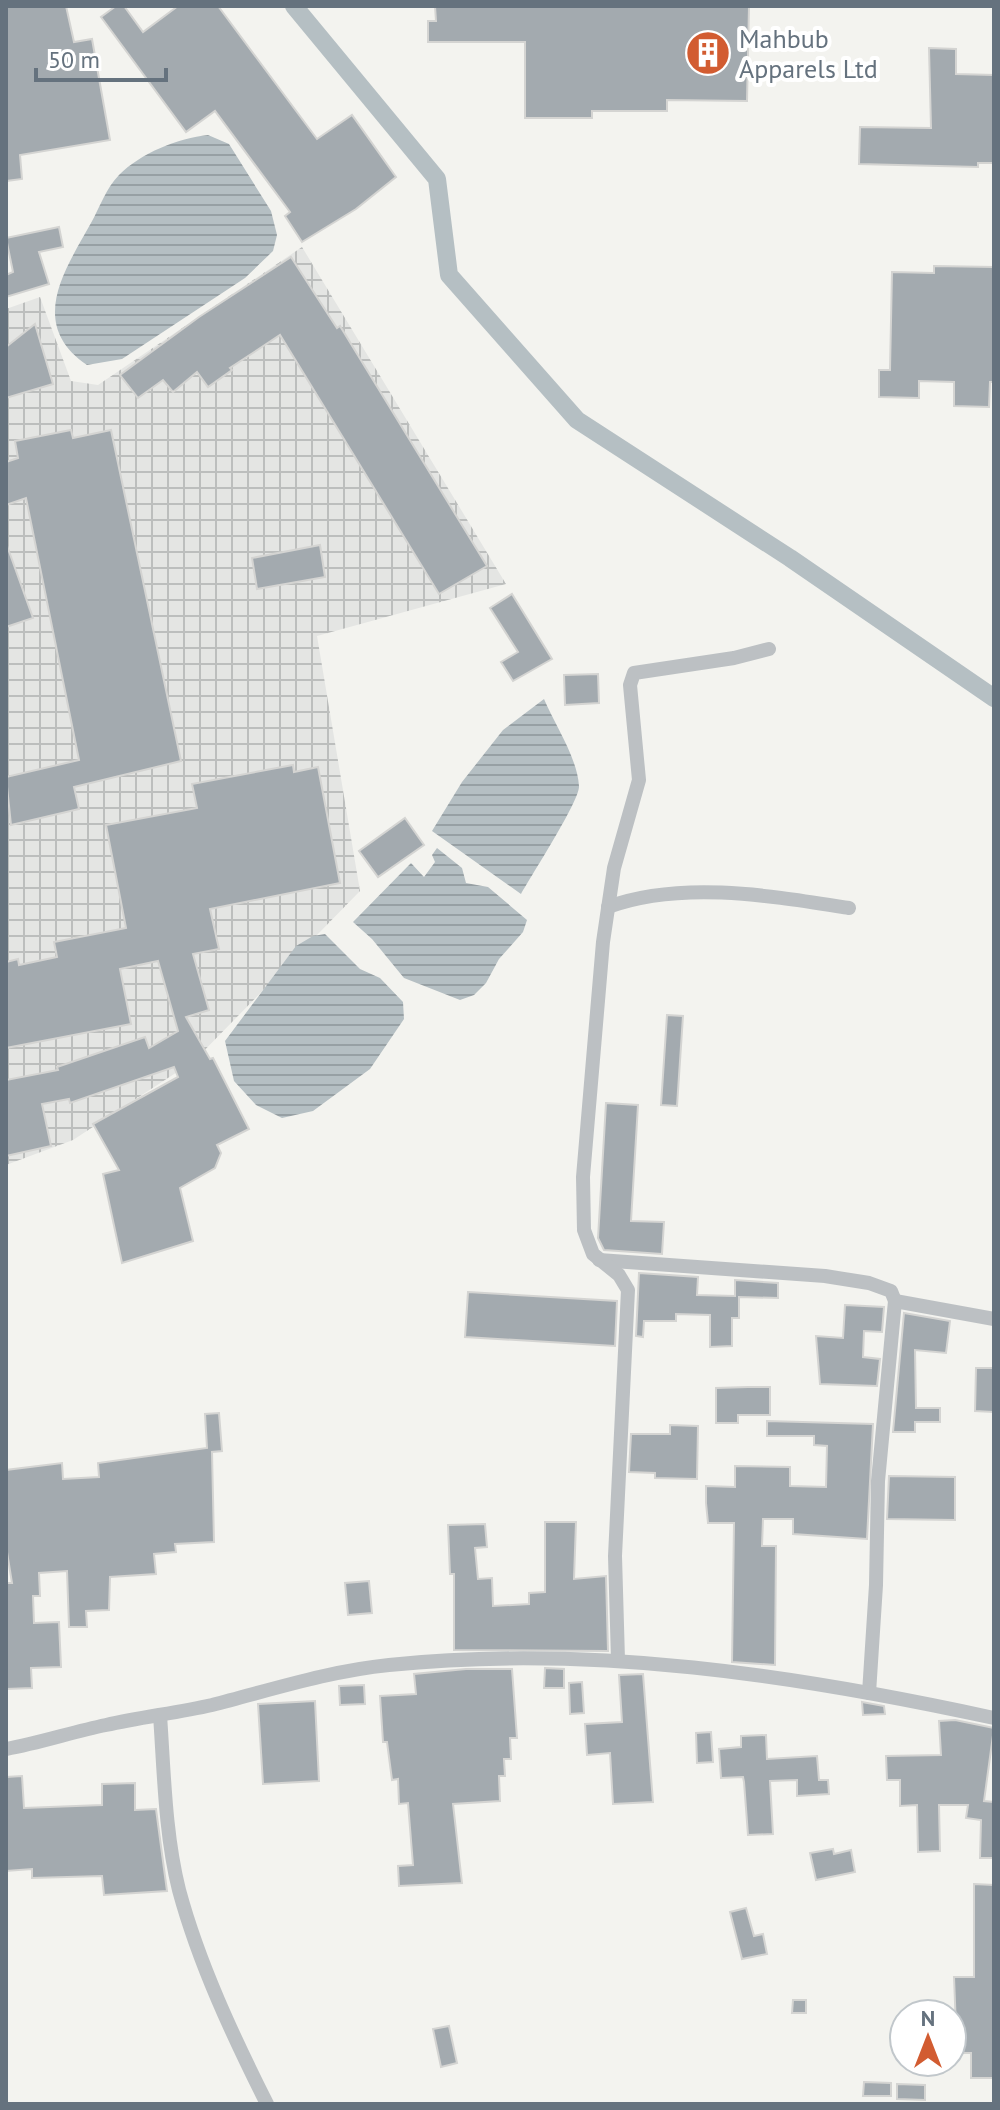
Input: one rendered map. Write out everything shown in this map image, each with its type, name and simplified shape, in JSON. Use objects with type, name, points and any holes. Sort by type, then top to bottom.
[{"type":"street","points":[[618,1660],[615,1556],[628,1290],[619,1275],[599,1260],[584,1230],[583,1177],[608,907],[614,868],[639,780],[630,685],[634,673],[734,658],[769,649]]},
{"type":"street","points":[[608,907],[641,895],[738,894],[849,908]]},
{"type":"street","points":[[599,1260],[825,1276],[869,1283],[891,1291],[895,1301],[878,1481],[876,1585],[869,1693]]},
{"type":"street","points":[[895,1301],[994,1319]]},
{"type":"street","points":[[6,1749],[309,1679],[389,1665],[565,1657],[618,1660],[869,1693],[994,1718]]},
{"type":"street","points":[[160,1715],[165,1790],[179,1890],[230,2031],[267,2104]]},
{"type":"shaded area","points":[[208,135],[229,144],[271,211],[277,235],[273,251],[245,278],[122,359],[87,365],[69,349],[59,332],[55,314],[62,278],[71,259],[119,175],[160,148]]},
{"type":"shaded area","points":[[302,247],[506,584],[317,636],[360,891],[194,1061],[73,1140],[6,1165],[6,309],[40,297],[71,381],[98,385]]},
{"type":"shaded area","points":[[544,699],[570,753],[579,786],[564,822],[521,894],[432,831],[462,782],[503,730]]},
{"type":"shaded area","points":[[437,848],[462,868],[466,883],[488,887],[527,920],[523,932],[499,959],[486,983],[474,995],[460,1000],[404,978],[372,939],[353,922],[411,863],[424,877],[435,862],[432,855]]},
{"type":"shaded area","points":[[325,934],[360,969],[380,978],[403,1002],[404,1019],[370,1069],[313,1111],[282,1118],[256,1105],[234,1081],[225,1041],[296,946],[313,936]]},
{"type":"building","points":[[6,6],[66,6],[74,42],[92,39],[110,140],[20,155],[22,179],[6,181]]},
{"type":"building","points":[[116,6],[124,6],[143,32],[178,6],[218,6],[317,139],[352,115],[396,177],[356,209],[302,242],[285,216],[290,212],[215,111],[186,132],[101,17]]},
{"type":"building","points":[[435,6],[749,6],[747,101],[667,100],[667,111],[592,111],[592,118],[525,118],[525,42],[428,42],[428,21],[436,21]]},
{"type":"building","points":[[929,48],[956,49],[956,74],[994,75],[994,163],[978,163],[978,167],[859,164],[860,127],[931,128]]},
{"type":"building","points":[[59,227],[63,247],[39,252],[49,284],[6,297],[6,275],[13,272],[6,238]]},
{"type":"building","points":[[291,257],[337,328],[340,326],[487,566],[439,594],[280,335],[230,368],[232,370],[208,387],[197,372],[173,392],[163,380],[138,398],[120,375],[199,317]]},
{"type":"building","points":[[934,266],[994,267],[994,382],[990,382],[989,407],[954,406],[954,382],[919,381],[919,398],[879,397],[879,370],[890,370],[892,272],[934,273]]},
{"type":"building","points":[[35,324],[53,384],[6,398],[6,347]]},
{"type":"building","points":[[71,430],[73,438],[111,430],[181,761],[74,787],[79,809],[11,825],[6,777],[79,760],[26,498],[6,505],[6,462],[18,458],[15,441]]},
{"type":"building","points":[[6,543],[33,618],[6,627]]},
{"type":"building","points":[[320,545],[325,577],[257,589],[252,558]]},
{"type":"building","points":[[512,594],[552,659],[513,681],[501,662],[518,652],[490,608]]},
{"type":"building","points":[[598,674],[599,703],[565,705],[564,675]]},
{"type":"building","points":[[293,765],[294,772],[318,767],[340,883],[210,909],[219,949],[193,954],[209,1010],[186,1017],[210,1059],[213,1058],[249,1129],[217,1145],[221,1153],[215,1168],[180,1188],[193,1241],[122,1263],[103,1174],[119,1170],[93,1124],[178,1077],[174,1067],[70,1103],[69,1099],[42,1104],[51,1146],[6,1156],[6,1080],[58,1070],[57,1067],[145,1037],[149,1048],[178,1031],[158,961],[120,969],[131,1024],[6,1048],[6,962],[18,959],[19,965],[57,957],[54,942],[126,928],[106,825],[197,808],[192,784]]},
{"type":"building","points":[[405,818],[424,845],[378,877],[359,851]]},
{"type":"building","points":[[667,1015],[683,1016],[677,1106],[661,1105]]},
{"type":"building","points":[[606,1103],[638,1105],[631,1221],[664,1222],[662,1254],[604,1250],[598,1238]]},
{"type":"building","points":[[639,1273],[698,1277],[697,1295],[735,1296],[735,1280],[778,1283],[778,1298],[739,1297],[739,1318],[732,1318],[732,1346],[710,1347],[710,1315],[676,1314],[676,1321],[644,1321],[643,1337],[636,1336]]},
{"type":"building","points":[[468,1292],[617,1301],[615,1346],[465,1337]]},
{"type":"building","points":[[845,1305],[884,1307],[882,1332],[864,1331],[863,1357],[880,1359],[877,1386],[820,1384],[816,1336],[843,1338]]},
{"type":"building","points":[[904,1313],[950,1321],[946,1353],[915,1350],[916,1408],[940,1408],[940,1422],[915,1422],[915,1432],[893,1432]]},
{"type":"building","points":[[976,1368],[993,1368],[993,1412],[975,1411]]},
{"type":"building","points":[[770,1387],[770,1415],[738,1415],[738,1423],[716,1423],[716,1388]]},
{"type":"building","points":[[219,1413],[222,1451],[212,1452],[214,1542],[175,1544],[176,1552],[154,1554],[156,1574],[110,1577],[109,1610],[86,1611],[87,1627],[69,1627],[67,1571],[39,1573],[40,1596],[33,1596],[34,1623],[59,1622],[61,1667],[31,1668],[32,1688],[6,1689],[6,1583],[12,1583],[6,1546],[6,1470],[62,1463],[63,1479],[99,1477],[98,1463],[207,1448],[205,1414]]},
{"type":"building","points":[[767,1421],[873,1424],[867,1539],[793,1534],[793,1519],[763,1519],[762,1546],[776,1546],[775,1665],[732,1662],[734,1523],[708,1523],[706,1503],[706,1486],[735,1487],[735,1466],[790,1467],[790,1486],[826,1487],[827,1446],[814,1445],[814,1436],[767,1436]]},
{"type":"building","points":[[670,1425],[698,1426],[697,1479],[655,1478],[655,1473],[629,1472],[631,1434],[670,1434]]},
{"type":"building","points":[[889,1476],[955,1477],[955,1520],[887,1519]]},
{"type":"building","points":[[545,1522],[576,1522],[574,1579],[606,1576],[608,1651],[454,1650],[454,1574],[450,1574],[448,1525],[485,1524],[487,1547],[475,1548],[478,1579],[492,1578],[493,1606],[529,1604],[529,1593],[545,1592]]},
{"type":"building","points":[[369,1581],[372,1613],[348,1615],[345,1583]]},
{"type":"building","points":[[545,1668],[564,1669],[564,1688],[544,1688]]},
{"type":"building","points":[[512,1669],[517,1738],[510,1738],[511,1759],[504,1759],[505,1776],[499,1776],[500,1801],[453,1804],[462,1883],[399,1886],[398,1866],[413,1865],[408,1803],[399,1804],[398,1779],[392,1780],[387,1742],[383,1742],[380,1696],[416,1694],[414,1674]]},
{"type":"building","points":[[643,1674],[653,1802],[613,1804],[610,1753],[587,1755],[585,1724],[622,1722],[619,1675]]},
{"type":"building","points":[[582,1682],[584,1713],[570,1714],[569,1683]]},
{"type":"building","points":[[364,1685],[365,1704],[340,1705],[339,1686]]},
{"type":"building","points":[[315,1701],[319,1781],[263,1784],[258,1704]]},
{"type":"building","points":[[862,1702],[884,1706],[885,1714],[863,1715]]},
{"type":"building","points":[[955,1720],[994,1728],[984,1801],[994,1802],[994,1858],[980,1858],[981,1820],[966,1818],[968,1805],[939,1805],[940,1851],[918,1852],[917,1805],[900,1806],[900,1780],[887,1780],[886,1756],[941,1755],[939,1721]]},
{"type":"building","points":[[711,1732],[713,1762],[697,1763],[696,1733]]},
{"type":"building","points":[[766,1735],[767,1759],[817,1756],[819,1780],[828,1780],[829,1794],[797,1796],[797,1780],[770,1781],[773,1834],[748,1835],[743,1777],[721,1778],[719,1749],[741,1747],[741,1736]]},
{"type":"building","points":[[22,1776],[24,1808],[102,1805],[102,1784],[135,1783],[135,1810],[156,1809],[167,1891],[104,1895],[102,1876],[32,1878],[32,1869],[6,1871],[6,1777]]},
{"type":"building","points":[[833,1849],[834,1854],[851,1850],[855,1872],[816,1880],[810,1853]]},
{"type":"building","points":[[974,1884],[994,1885],[994,2078],[971,2078],[968,1998],[955,1998],[954,1977],[974,1977]]},
{"type":"building","points":[[746,1908],[754,1936],[763,1934],[767,1954],[742,1959],[730,1912]]},
{"type":"building","points":[[793,2000],[806,2000],[806,2013],[792,2013]]},
{"type":"building","points":[[449,2026],[457,2063],[441,2067],[433,2029]]},
{"type":"building","points":[[864,2082],[891,2083],[891,2096],[863,2096]]},
{"type":"building","points":[[897,2084],[925,2085],[925,2100],[897,2099]]},
{"type":"waterway","points":[[294,6],[437,179],[449,275],[577,420],[790,558],[994,698]]},
{"type":"place","name":"Mahbub Apparels Ltd","points":[[708,53]]}]
